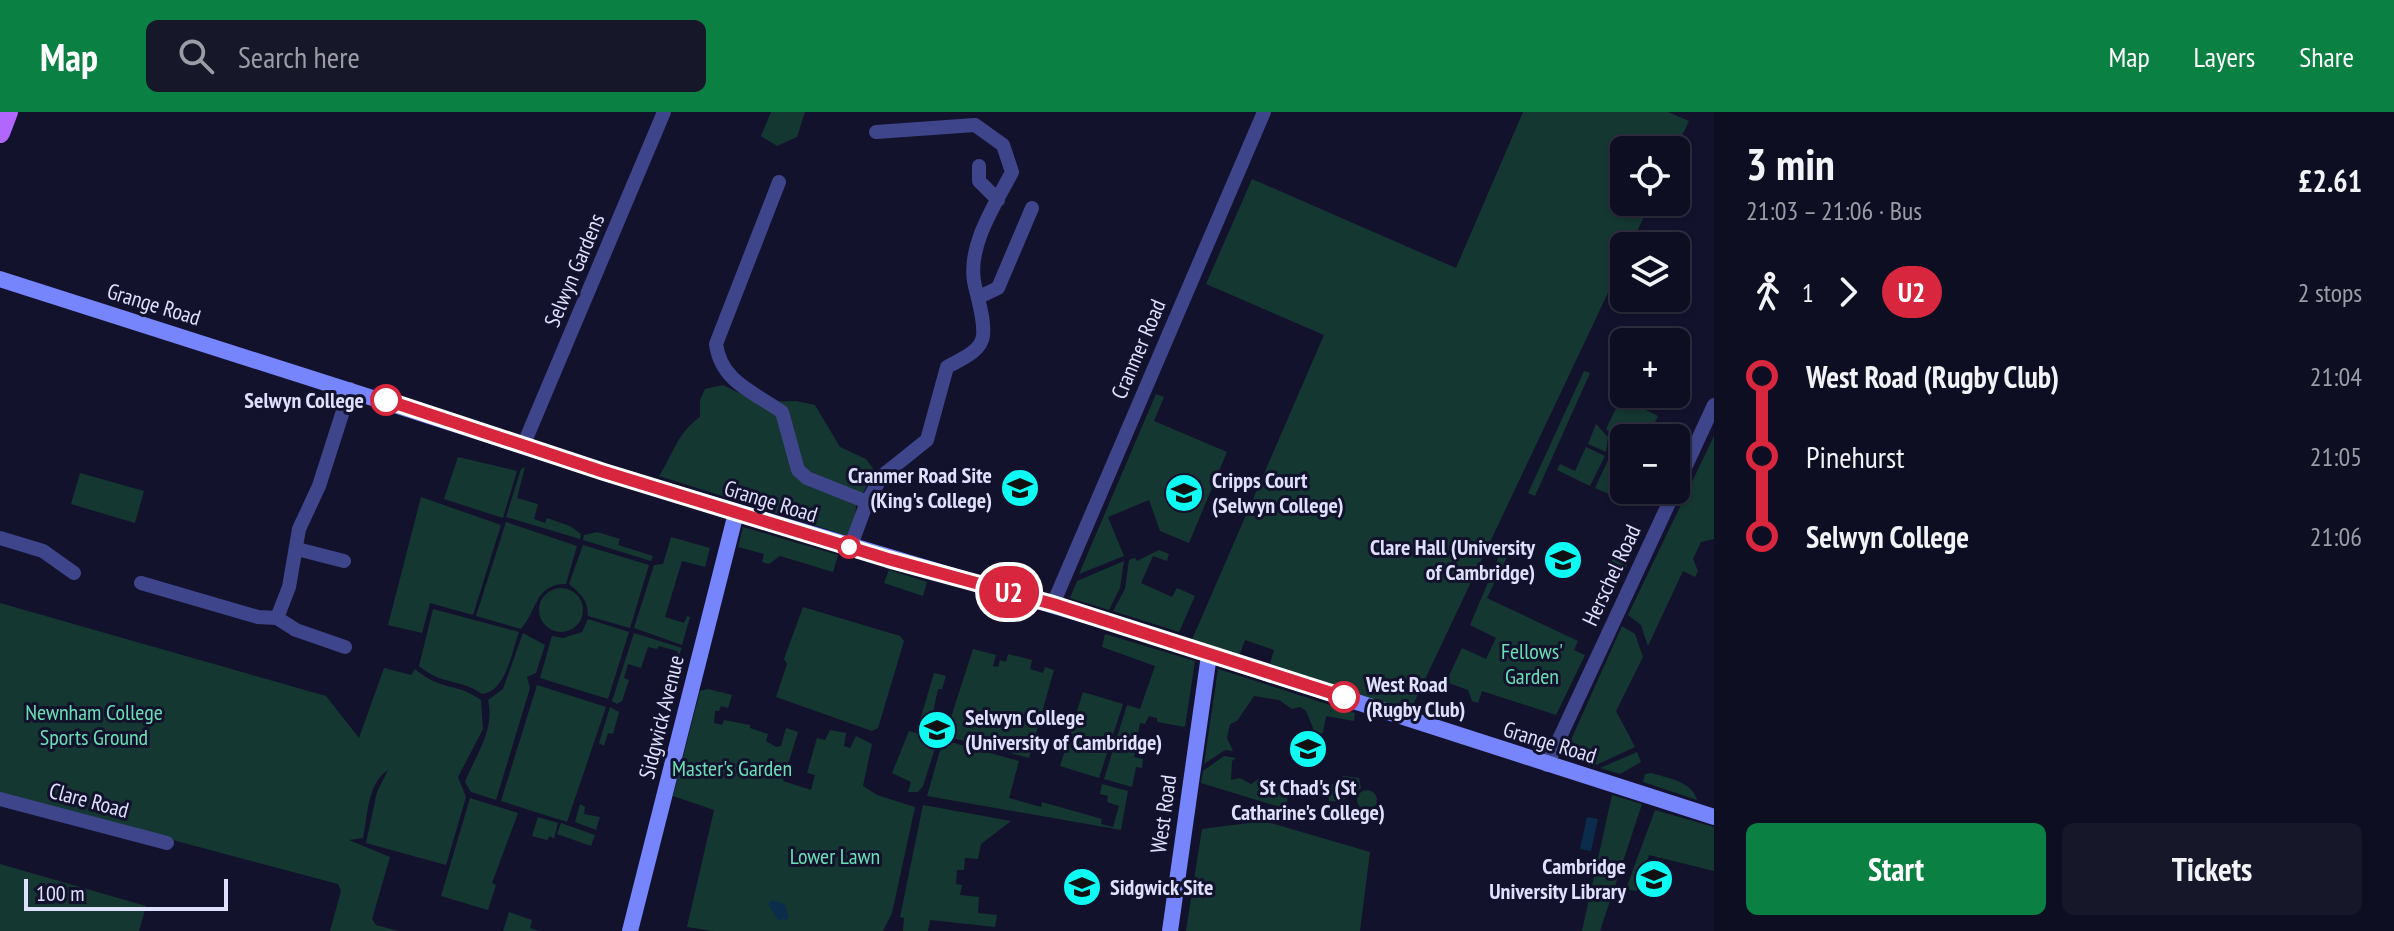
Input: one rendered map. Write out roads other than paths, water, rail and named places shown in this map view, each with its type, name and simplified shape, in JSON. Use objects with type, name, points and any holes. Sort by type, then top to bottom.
[{"type":"main road","points":[[0,133],[8,112]]},
{"type":"street","name":"Selwyn Gardens","points":[[523,446],[664,112]]},
{"type":"street","name":"Cranmer Road","points":[[1053,604],[1264,112]]},
{"type":"street","points":[[850,548],[867,502],[882,476],[927,440],[947,367],[979,346],[983,336],[979,297],[973,279],[977,252],[1012,172],[1003,145],[975,125],[942,119],[876,132]]},
{"type":"street","points":[[979,166],[979,181],[998,200]]},
{"type":"street","points":[[779,182],[716,344],[719,363],[737,384],[782,412],[798,470],[807,478],[867,502]]},
{"type":"street","points":[[979,297],[998,288],[1032,208]]},
{"type":"street","name":"Grange Road","points":[[0,279],[736,513],[1053,604],[1714,817]]},
{"type":"street","points":[[277,618],[289,587],[299,529],[319,486],[350,389]]},
{"type":"street","name":"Herschel Road","points":[[1690,456],[1714,405]]},
{"type":"street","name":"Herschel Road","points":[[1547,765],[1668,504]]},
{"type":"street","name":"Sidgwick Avenue","points":[[630,931],[736,513]]},
{"type":"street","points":[[0,538],[43,551],[74,573]]},
{"type":"street","points":[[297,549],[344,561]]},
{"type":"street","points":[[141,583],[258,617],[277,618],[311,637],[345,647]]},
{"type":"street","name":"West Road","points":[[1170,931],[1209,655]]},
{"type":"street","name":"Clare Road","points":[[0,799],[167,843]]},
{"type":"water","points":[[1587,817],[1598,819],[1591,851],[1580,849]]},
{"type":"water","points":[[772,900],[785,904],[789,919],[778,920],[768,904]]},
{"type":"place","name":"Selwyn College","points":[[386,400]]},
{"type":"place","name":"Cranmer Road Site (King's College)","points":[[1020,488]]},
{"type":"place","name":"Cripps Court (Selwyn College)","points":[[1184,493]]},
{"type":"place","name":"Clare Hall (University of Cambridge)","points":[[1563,560]]},
{"type":"place","name":"West Road (Rugby Club)","points":[[1344,697]]},
{"type":"place","name":"Selwyn College (University of Cambridge)","points":[[937,730]]},
{"type":"place","name":"St Chad's (St Catharine's College)","points":[[1308,749]]},
{"type":"place","name":"Cambridge University Library","points":[[1654,879]]},
{"type":"place","name":"Sidgwick Site","points":[[1082,887]]},
{"type":"park label","name":"Fellows' Garden","points":[[1532,664]]},
{"type":"park label","name":"Newnham College Sports Ground","points":[[94,724]]},
{"type":"park label","name":"Master's Garden","points":[[732,768]]},
{"type":"park label","name":"Lower Lawn","points":[[835,856]]}]
